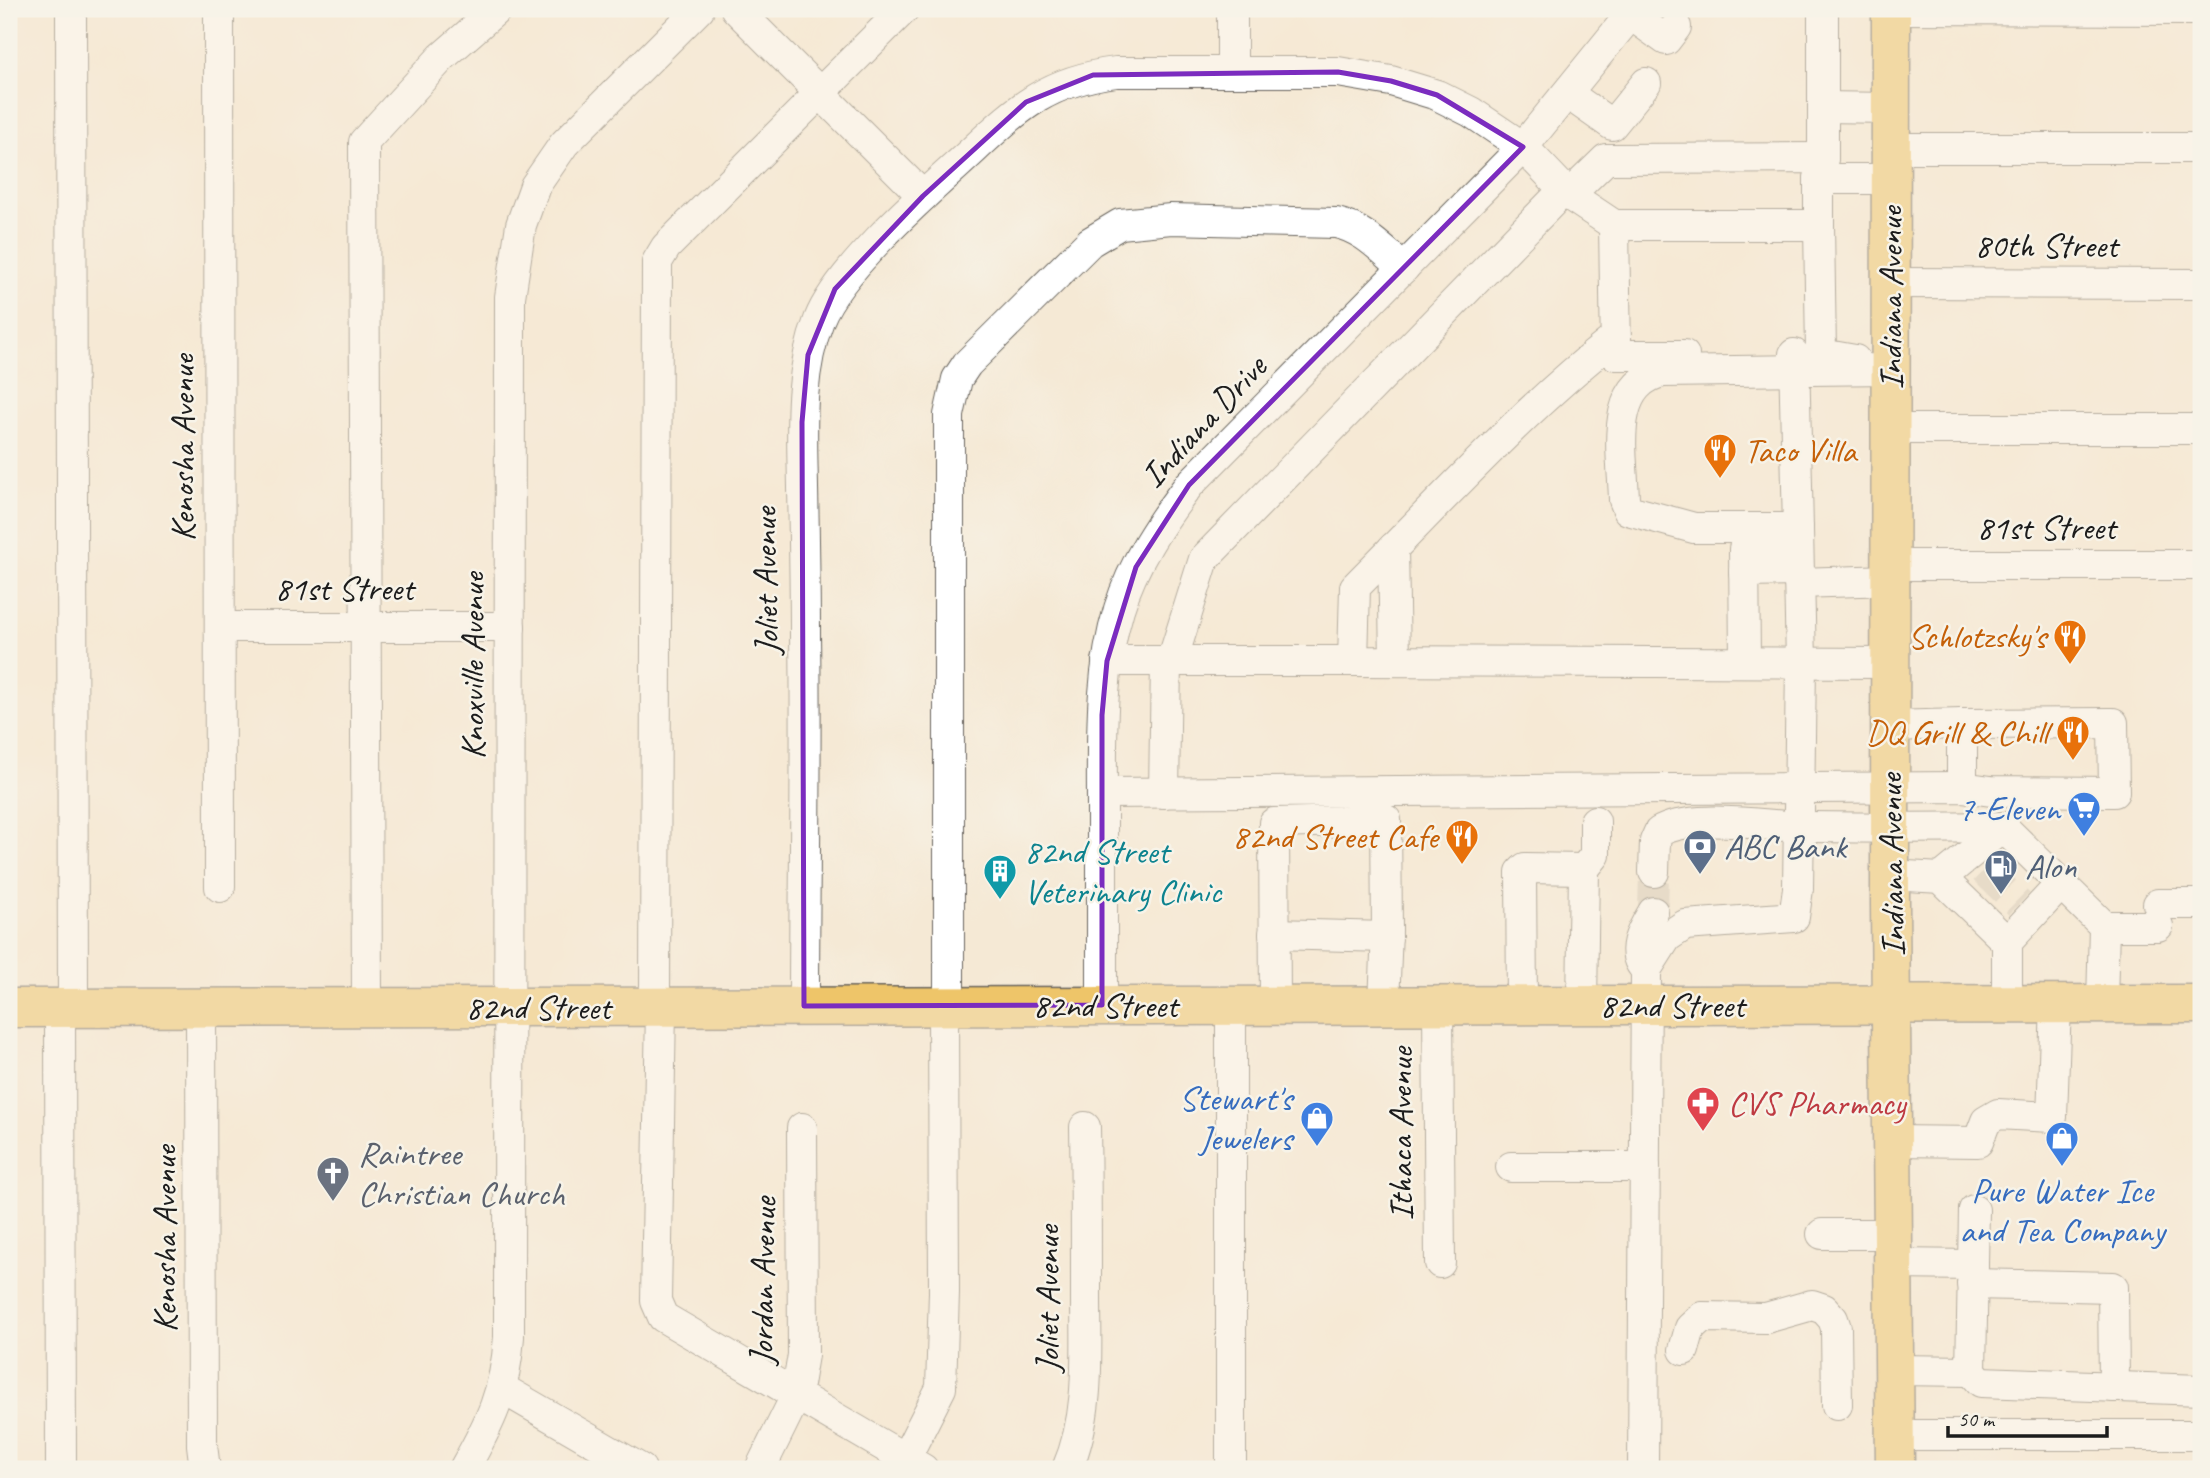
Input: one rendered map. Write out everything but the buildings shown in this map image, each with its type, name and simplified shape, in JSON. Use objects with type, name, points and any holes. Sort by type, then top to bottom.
[{"type":"main road","name":"Indiana Avenue","points":[[1891,9],[1890,874],[1895,1452]]},
{"type":"main road","name":"82nd Street","points":[[9,1008],[1582,1005],[1646,987],[1893,1004],[2201,1004]]},
{"type":"street","points":[[61,1469],[67,1008],[72,9]]},
{"type":"street","name":"Kenosha Avenue","points":[[219,9],[220,887]]},
{"type":"street","points":[[367,1007],[364,627],[365,142],[442,57],[497,9]]},
{"type":"street","name":"Knoxville Avenue","points":[[464,1469],[488,1427],[503,1390],[509,1337],[510,297],[521,225],[535,186],[564,144],[699,9]]},
{"type":"street","points":[[736,9],[923,196]]},
{"type":"street","points":[[904,9],[666,247],[657,262],[658,1309],[672,1324],[914,1464],[941,1388],[944,1292],[949,415],[957,379],[967,364],[1070,261],[1103,232],[1120,224],[1171,219],[1349,225],[1364,234],[1404,268]]},
{"type":"street","points":[[1232,71],[1233,9]]},
{"type":"street","points":[[1646,987],[1667,937],[1685,925],[1794,917],[1798,889],[1801,790],[1798,558],[1803,360],[1819,225],[1823,9]]},
{"type":"street","points":[[1891,9],[2201,10]]},
{"type":"street","points":[[1633,12],[1666,40],[1684,16]]},
{"type":"street","name":"Indiana Drive","points":[[1102,1005],[1102,716],[1107,661],[1119,609],[1136,567],[1160,523],[1189,485],[1523,147],[1633,12]]},
{"type":"street","name":"Joliet Avenue","points":[[803,1006],[803,384],[819,319],[835,289],[923,196],[1026,102],[1063,83],[1116,72],[1338,72],[1391,80],[1448,101],[1523,147],[1567,192],[1614,225]]},
{"type":"street","points":[[1567,94],[1612,125],[1646,83]]},
{"type":"street","points":[[1823,107],[1891,108]]},
{"type":"street","points":[[1164,793],[1169,661],[1204,559],[1567,192],[1606,159],[1821,168],[2201,148]]},
{"type":"street","points":[[1819,225],[1614,225],[1616,355],[1890,365]]},
{"type":"street","name":"80th Street","points":[[1891,283],[2201,284]]},
{"type":"street","points":[[1353,661],[1355,587],[1525,417],[1579,366],[1616,337]]},
{"type":"street","points":[[1798,558],[1628,510],[1623,500],[1623,414],[1627,396],[1648,375],[1803,360]]},
{"type":"street","points":[[1890,429],[2201,429]]},
{"type":"street","points":[[1393,548],[1395,661]]},
{"type":"street","points":[[1745,662],[1744,549],[1798,558]]},
{"type":"street","name":"81st Street","points":[[1798,558],[1890,573],[2201,565]]},
{"type":"street","name":"81st Street","points":[[221,627],[510,627]]},
{"type":"street","points":[[1107,661],[1890,663]]},
{"type":"street","points":[[1102,793],[1890,790],[1962,787],[1991,792],[2114,792],[2113,723],[1890,726]]},
{"type":"street","points":[[1962,724],[1962,787]]},
{"type":"street","points":[[1275,1005],[1274,824],[1386,820],[1387,937],[1384,1005]]},
{"type":"street","points":[[1582,1005],[1584,869],[1595,855],[1595,821]]},
{"type":"street","points":[[1654,872],[1655,841],[1660,832],[1666,827],[1688,824],[1745,822],[1798,827],[2003,827],[2104,926],[2102,1004]]},
{"type":"street","points":[[1890,874],[1941,878],[1976,862],[2003,827]]},
{"type":"street","points":[[1522,1005],[1521,872],[1524,868],[1584,869]]},
{"type":"street","points":[[1941,878],[2007,942]]},
{"type":"street","points":[[2007,1004],[2007,942],[2025,909],[2060,885]]},
{"type":"street","points":[[2104,926],[2201,904]]},
{"type":"street","points":[[1643,1469],[1646,987],[1636,950],[1653,912]]},
{"type":"street","points":[[1274,934],[1387,937]]},
{"type":"street","points":[[1894,1142],[1978,1142],[1986,1121],[1998,1114],[2052,1117],[2056,1004]]},
{"type":"street","points":[[1231,1005],[1231,1469]]},
{"type":"street","name":"Ithaca Avenue","points":[[1438,1005],[1440,1263]]},
{"type":"street","name":"Kenosha Avenue","points":[[201,1007],[202,1446],[205,1469]]},
{"type":"street","name":"Joliet Avenue","points":[[1067,1469],[1076,1448],[1083,1410],[1086,1365],[1086,1127]]},
{"type":"street","name":"Jordan Avenue","points":[[760,1469],[796,1396],[803,1355],[802,1128]]},
{"type":"street","points":[[1511,1167],[1645,1167]]},
{"type":"street","points":[[1971,1371],[1973,1210]]},
{"type":"street","points":[[1822,1234],[1894,1249],[1973,1274],[2113,1287],[2114,1387],[2097,1433]]},
{"type":"street","points":[[1781,1301],[1824,1309],[1833,1319],[1836,1328],[1837,1405]]},
{"type":"street","points":[[1684,1350],[1690,1328],[1702,1317],[1766,1318],[1812,1306]]},
{"type":"street","points":[[1895,1370],[1971,1371],[1982,1382],[2201,1390]]},
{"type":"street","points":[[2114,1387],[2133,1434]]},
{"type":"street","points":[[503,1390],[641,1469]]},
{"type":"street","points":[[1895,1452],[2097,1433],[2201,1435]]},
{"type":"highlighted area","points":[[1338,72],[1391,81],[1437,95],[1523,147],[1189,485],[1136,567],[1107,661],[1102,715],[1102,1005],[804,1006],[802,422],[808,355],[835,289],[923,196],[1026,102],[1093,75]]},
{"type":"tunnel","points":[[1984,870],[2019,904]]},
{"type":"tunnel","points":[[1653,912],[1654,872]]},
{"type":"place","name":"Taco Villa","points":[[1720,480]]},
{"type":"place","name":"Schlotzsky's","points":[[2070,666]]},
{"type":"place","name":"DQ Grill & Chill","points":[[2073,762]]},
{"type":"place","name":"7-Eleven","points":[[2084,838]]},
{"type":"place","name":"82nd Street Cafe","points":[[1462,866]]},
{"type":"place","name":"ABC Bank","points":[[1700,876]]},
{"type":"place","name":"Alon","points":[[2001,896]]},
{"type":"place","name":"82nd Street Veterinary Clinic","points":[[1000,901]]},
{"type":"place","name":"CVS Pharmacy","points":[[1703,1133]]},
{"type":"place","name":"Stewart's Jewelers","points":[[1317,1148]]},
{"type":"place","name":"Pure Water Ice and Tea Company","points":[[2062,1168]]},
{"type":"place","name":"Raintree Christian Church","points":[[333,1203]]}]
